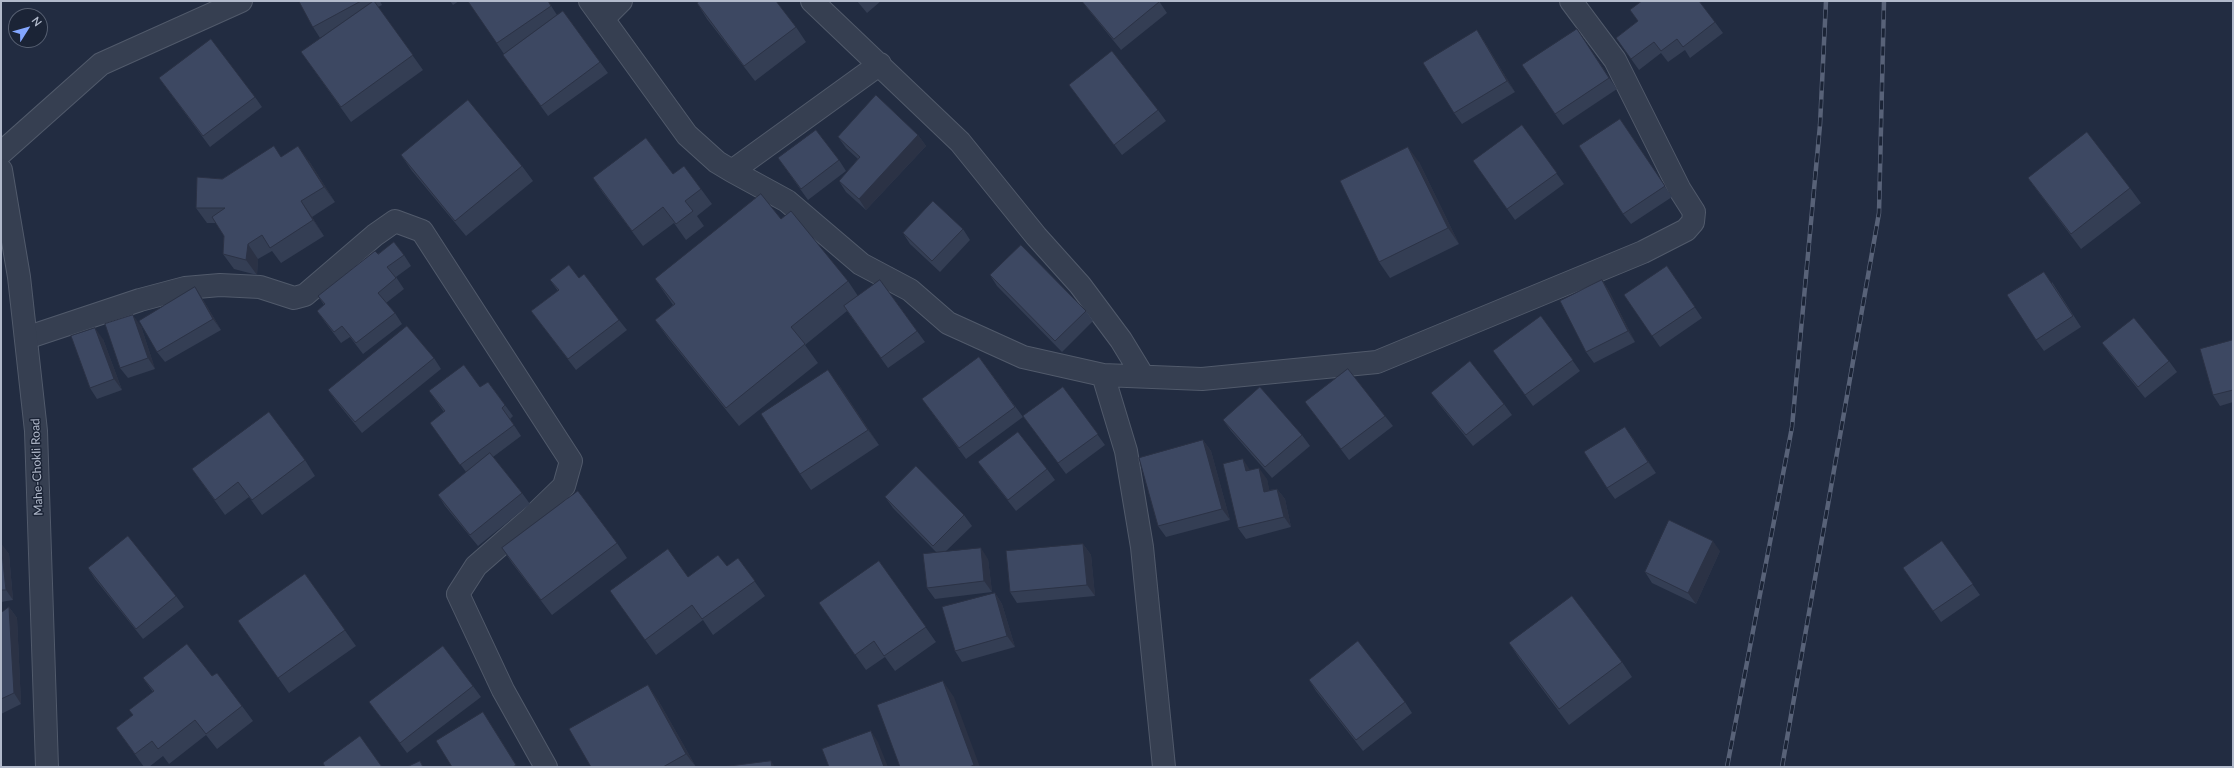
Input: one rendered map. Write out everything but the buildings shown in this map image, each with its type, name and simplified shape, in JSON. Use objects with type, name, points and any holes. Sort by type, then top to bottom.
[{"type":"street","points":[[1,153],[101,64],[241,1]]},
{"type":"street","points":[[590,1],[687,135],[717,162],[787,201],[861,264],[910,290],[948,323],[1023,357],[1103,375],[1202,379],[1377,362],[1643,252],[1686,230],[1693,222],[1694,212],[1680,190],[1615,60],[1571,1]]},
{"type":"street","points":[[603,19],[621,1]]},
{"type":"street","points":[[812,1],[880,64],[960,142],[1036,236],[1080,286],[1121,340],[1143,376]]},
{"type":"street","points":[[732,171],[880,64]]},
{"type":"street","name":"Mahe-Chokli Road","points":[[1,170],[19,277],[36,431],[46,767]]},
{"type":"street","points":[[26,338],[140,300],[185,288],[220,284],[260,288],[294,298],[305,295],[375,235],[395,221],[422,231],[571,461],[564,486],[531,518],[476,566],[458,594],[500,683],[546,767]]},
{"type":"street","points":[[1103,375],[1126,451],[1142,547],[1164,767]]},
{"type":"railway","points":[[1727,767],[1792,427],[1820,125],[1826,1]]},
{"type":"railway","points":[[1782,767],[1879,213],[1884,1]]}]
